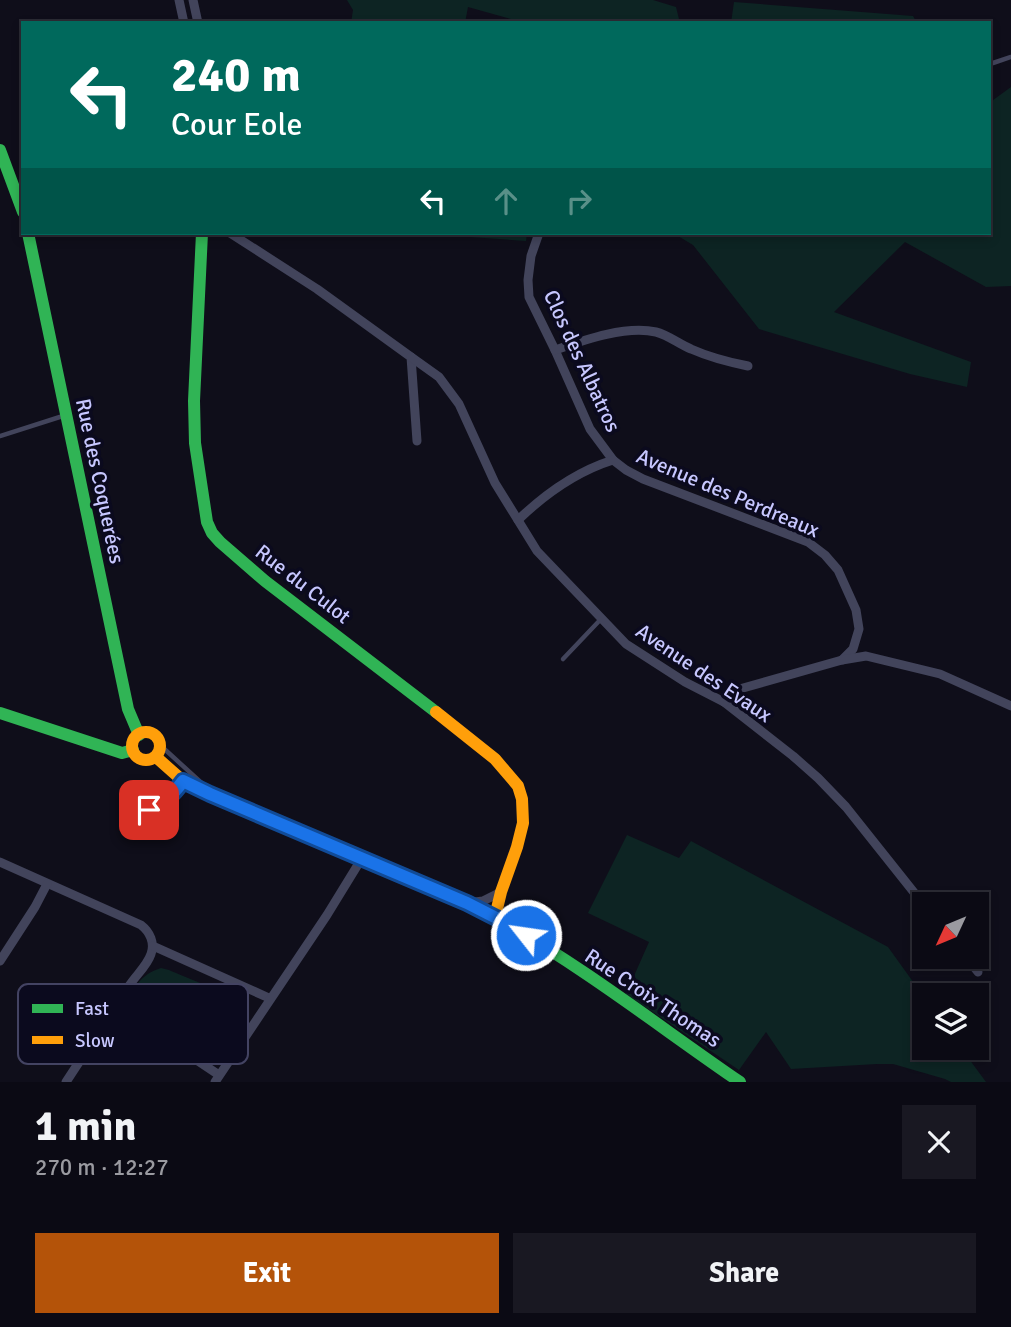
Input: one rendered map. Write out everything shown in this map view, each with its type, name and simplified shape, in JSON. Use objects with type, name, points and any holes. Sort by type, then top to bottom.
[{"type":"street","points":[[179,0],[184,21]]},
{"type":"street","points":[[193,0],[198,21]]},
{"type":"street","points":[[0,150],[21,207]]},
{"type":"street","name":"Rue des Coquerées","points":[[28,235],[128,709],[139,735]]},
{"type":"street","name":"Rue du Culot","points":[[202,235],[194,401],[195,443],[207,522],[220,542],[265,581],[393,678],[508,772],[522,799],[523,823],[501,892],[490,915]]},
{"type":"street","name":"Avenue des Evaux","points":[[233,235],[317,289],[439,377],[459,404],[495,483],[537,551],[626,644],[695,688],[724,702],[818,778],[846,807],[914,892]]},
{"type":"street","name":"Clos des Albatros","points":[[538,235],[531,256],[529,297],[590,429],[613,460]]},
{"type":"street","points":[[555,350],[600,335],[657,332],[689,349],[725,362],[748,366]]},
{"type":"street","points":[[411,357],[417,442]]},
{"type":"street","name":"Avenue des Perdreaux","points":[[518,520],[555,489],[597,465],[613,460],[643,479],[808,542],[838,570],[856,610],[859,628],[853,649],[842,660]]},
{"type":"street","points":[[724,702],[736,690],[842,660],[866,656],[940,674],[1011,706]]},
{"type":"street","points":[[0,713],[122,753],[133,750]]},
{"type":"street","points":[[150,733],[159,740],[158,751],[150,760],[143,760],[133,750],[134,741],[139,735],[150,733]]},
{"type":"street","points":[[158,751],[183,781],[467,903],[508,924]]},
{"type":"street","points":[[131,803],[149,810],[160,805],[183,781]]},
{"type":"street","points":[[248,1032],[362,858]]},
{"type":"street","points":[[0,862],[141,925],[149,933],[152,953],[132,984]]},
{"type":"street","points":[[0,961],[47,884]]},
{"type":"street","points":[[467,903],[482,901],[501,892],[508,924]]},
{"type":"street","name":"Rue Croix Thomas","points":[[508,924],[740,1082]]},
{"type":"street","points":[[152,946],[238,984]]},
{"type":"street","points":[[248,988],[270,998]]},
{"type":"street","points":[[66,1082],[78,1064]]},
{"type":"street","points":[[196,1064],[217,1079],[227,1064]]},
{"type":"lane","points":[[993,63],[1011,57]]},
{"type":"lane","points":[[0,436],[67,415]]},
{"type":"lane","points":[[563,659],[602,619]]},
{"type":"lane","points":[[158,751],[204,785],[210,794]]},
{"type":"green space","points":[[347,0],[653,0],[676,7],[680,21],[518,21],[468,7],[465,21],[351,21],[353,10]]},
{"type":"green space","points":[[734,2],[913,16],[916,21],[731,21]]},
{"type":"green space","points":[[1011,87],[1011,286],[986,287],[905,242],[834,312],[971,362],[967,387],[910,374],[759,329],[693,245],[676,235],[991,235],[991,102]]},
{"type":"green space","points":[[470,235],[527,235],[526,241]]},
{"type":"green space","points":[[627,835],[679,858],[691,841],[888,947],[914,983],[912,1060],[970,1060],[986,1082],[951,1082],[893,1064],[791,1069],[766,1032],[739,1070],[626,994],[649,942],[588,913]]},
{"type":"green space","points":[[161,968],[169,970],[203,984],[138,984]]},
{"type":"traffic: fast","points":[[0,150],[21,207]]},
{"type":"traffic: fast","points":[[28,235],[128,709],[139,735]]},
{"type":"traffic: fast","points":[[202,235],[194,401],[195,443],[207,522],[212,533],[265,581],[436,712]]},
{"type":"traffic: fast","points":[[0,713],[122,753],[133,750]]},
{"type":"traffic: fast","points":[[351,854],[464,903],[532,939],[593,978],[740,1082]]},
{"type":"traffic: slow","points":[[436,712],[495,759],[518,786],[522,799],[523,823],[495,917]]},
{"type":"traffic: slow","points":[[146,732],[156,736],[160,746],[156,756],[146,760],[136,756],[132,746],[136,736],[146,732]]},
{"type":"traffic: slow","points":[[156,757],[183,781],[351,854]]},
{"type":"route","points":[[149,810],[160,805],[183,781],[467,903],[526,935]]}]
